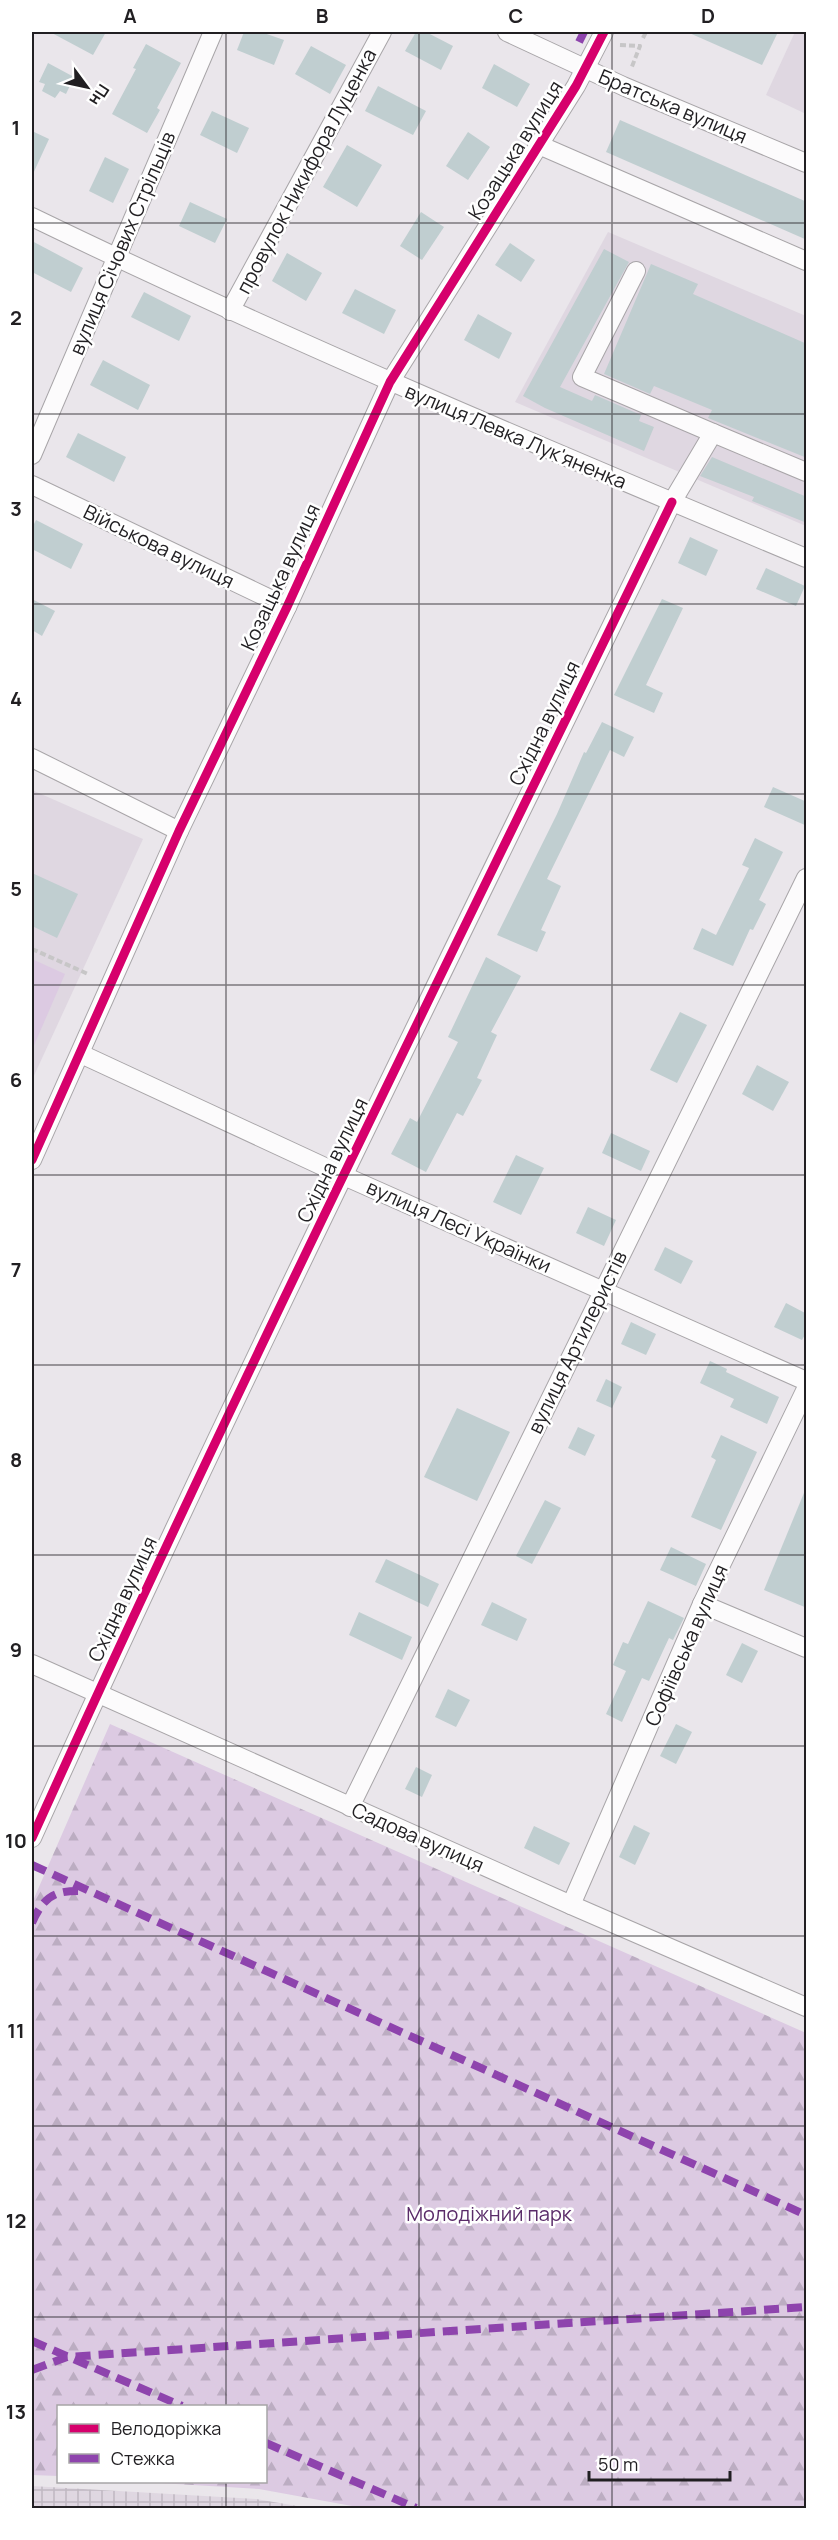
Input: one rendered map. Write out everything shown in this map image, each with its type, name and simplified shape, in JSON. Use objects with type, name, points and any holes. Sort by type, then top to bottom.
[{"type":"street","name":"вулиця Січових Стрільців","points":[[32,456],[213,32]]},
{"type":"street","name":"провулок Никифора Луценка","points":[[230,311],[382,32]]},
{"type":"street","name":"Братська вулиця","points":[[507,32],[585,69],[807,163]]},
{"type":"street","name":"Козацька вулиця","points":[[32,1160],[179,831],[287,607],[390,382],[539,145],[585,69],[604,32]]},
{"type":"street","points":[[539,145],[807,261]]},
{"type":"street","name":"вулиця Левка Лук'яненка","points":[[32,217],[230,311],[390,382],[807,558]]},
{"type":"street","points":[[636,271],[582,378],[807,472]]},
{"type":"street","name":"Східна вулиця","points":[[32,1838],[97,1694],[344,1176],[672,502],[713,434]]},
{"type":"street","name":"Військова вулиця","points":[[32,485],[287,607]]},
{"type":"street","points":[[32,758],[179,831]]},
{"type":"street","name":"вулиця Артилеристів","points":[[350,1807],[807,878]]},
{"type":"street","name":"вулиця Лесі Українки","points":[[81,1054],[344,1176],[807,1381]]},
{"type":"street","name":"Софіївська вулиця","points":[[572,1905],[702,1604],[807,1389]]},
{"type":"street","points":[[702,1604],[807,1648]]},
{"type":"street","name":"Садова вулиця","points":[[32,1664],[350,1807],[807,2007]]},
{"type":"path","points":[[643,38],[646,32]]},
{"type":"path","points":[[620,45],[640,46],[631,69]]},
{"type":"path","points":[[32,950],[88,974]]},
{"type":"shaded area","points":[[795,32],[806,32],[806,114],[766,95]]},
{"type":"shaded area","points":[[608,232],[806,316],[806,526],[515,402]]},
{"type":"shaded area","points":[[32,790],[143,839],[32,1080]]},
{"type":"shaded area","points":[[32,2486],[256,2499],[309,2508],[32,2508]]},
{"type":"green space","points":[[32,959],[65,974],[32,1050]]},
{"type":"green space","name":"Молодіжний парк","points":[[110,1724],[806,2033],[806,2508],[363,2508],[259,2489],[159,2483],[267,2483],[267,2405],[57,2405],[57,2476],[32,2475],[32,1903]]},
{"type":"building","points":[[50,32],[106,32],[93,55]]},
{"type":"building","points":[[244,32],[261,32],[284,40],[274,65],[237,50]]},
{"type":"building","points":[[416,32],[426,32],[453,46],[441,70],[405,51]]},
{"type":"building","points":[[687,32],[778,32],[762,65]]},
{"type":"building","points":[[146,44],[181,63],[157,108],[160,110],[147,133],[112,114],[136,69],[133,68]]},
{"type":"building","points":[[311,46],[346,65],[330,94],[295,74]]},
{"type":"building","points":[[48,63],[74,77],[66,94],[60,91],[55,98],[42,91],[45,84],[39,82]]},
{"type":"building","points":[[494,64],[530,84],[517,107],[482,88]]},
{"type":"building","points":[[378,86],[426,111],[413,135],[365,111]]},
{"type":"building","points":[[212,111],[249,128],[237,153],[200,135]]},
{"type":"building","points":[[620,120],[807,202],[807,240],[606,152]]},
{"type":"building","points":[[32,131],[49,139],[32,176]]},
{"type":"building","points":[[468,132],[490,147],[468,180],[446,166]]},
{"type":"building","points":[[347,145],[382,165],[357,207],[323,187]]},
{"type":"building","points":[[105,157],[129,169],[113,203],[89,191]]},
{"type":"building","points":[[190,202],[227,219],[215,243],[179,226]]},
{"type":"building","points":[[421,212],[444,227],[422,260],[400,246]]},
{"type":"building","points":[[32,241],[83,268],[71,292],[32,272]]},
{"type":"building","points":[[510,243],[535,260],[521,282],[495,265]]},
{"type":"building","points":[[604,249],[629,262],[560,387],[592,401],[595,395],[641,415],[639,421],[654,427],[644,451],[545,408],[523,396]]},
{"type":"building","points":[[287,253],[322,273],[306,301],[272,281]]},
{"type":"building","points":[[651,264],[698,284],[693,294],[807,344],[807,458],[708,418],[712,410],[654,386],[650,394],[604,374]]},
{"type":"building","points":[[355,289],[396,310],[384,334],[342,313]]},
{"type":"building","points":[[144,292],[191,316],[179,341],[131,317]]},
{"type":"building","points":[[478,314],[512,333],[499,359],[464,340]]},
{"type":"building","points":[[103,360],[150,385],[138,410],[90,385]]},
{"type":"building","points":[[78,433],[126,457],[114,482],[66,457]]},
{"type":"building","points":[[712,457],[807,497],[807,523],[752,501],[754,497],[700,476]]},
{"type":"building","points":[[36,520],[83,544],[71,569],[32,549],[32,528]]},
{"type":"building","points":[[690,537],[718,550],[706,576],[678,563]]},
{"type":"building","points":[[766,568],[805,586],[796,606],[756,589]]},
{"type":"building","points":[[32,599],[55,611],[42,636],[32,630]]},
{"type":"building","points":[[662,599],[683,608],[646,685],[663,693],[654,713],[614,695]]},
{"type":"building","points":[[602,722],[634,737],[624,757],[610,750],[547,879],[561,886],[541,930],[546,932],[537,952],[497,935],[557,814],[584,752],[586,753]]},
{"type":"building","points":[[773,787],[807,802],[807,826],[764,807]]},
{"type":"building","points":[[755,838],[783,852],[759,900],[766,904],[753,930],[750,929],[733,966],[693,949],[702,928],[716,935],[749,868],[742,865]]},
{"type":"building","points":[[32,873],[78,894],[57,938],[32,926]]},
{"type":"building","points":[[486,957],[521,976],[491,1032],[497,1035],[477,1078],[482,1080],[463,1116],[457,1113],[426,1172],[391,1154],[410,1118],[417,1122],[458,1042],[448,1037]]},
{"type":"building","points":[[680,1012],[707,1025],[677,1083],[650,1070]]},
{"type":"building","points":[[757,1065],[789,1082],[773,1111],[742,1094]]},
{"type":"building","points":[[611,1133],[650,1151],[641,1171],[602,1153]]},
{"type":"building","points":[[516,1155],[544,1168],[521,1215],[493,1202]]},
{"type":"building","points":[[588,1207],[616,1220],[604,1246],[576,1233]]},
{"type":"building","points":[[665,1247],[693,1261],[681,1284],[654,1270]]},
{"type":"building","points":[[786,1303],[807,1314],[807,1331],[802,1340],[774,1327]]},
{"type":"building","points":[[631,1322],[656,1334],[646,1355],[621,1344]]},
{"type":"building","points":[[710,1361],[727,1369],[726,1372],[779,1397],[767,1424],[730,1407],[734,1399],[700,1383]]},
{"type":"building","points":[[606,1379],[622,1387],[612,1408],[596,1401]]},
{"type":"building","points":[[457,1408],[510,1432],[477,1501],[424,1477]]},
{"type":"building","points":[[578,1427],[595,1435],[585,1456],[568,1448]]},
{"type":"building","points":[[721,1435],[757,1452],[721,1530],[691,1517],[716,1460],[711,1457]]},
{"type":"building","points":[[807,1488],[807,1608],[764,1590]]},
{"type":"building","points":[[545,1500],[561,1508],[532,1564],[516,1556]]},
{"type":"building","points":[[671,1547],[706,1564],[696,1586],[660,1570]]},
{"type":"building","points":[[386,1559],[439,1584],[428,1607],[375,1582]]},
{"type":"building","points":[[648,1601],[684,1618],[673,1640],[669,1638],[649,1681],[642,1678],[622,1722],[606,1714],[626,1671],[613,1665],[623,1642],[628,1644]]},
{"type":"building","points":[[492,1602],[527,1619],[517,1641],[481,1625]]},
{"type":"building","points":[[359,1612],[412,1637],[402,1660],[349,1635]]},
{"type":"building","points":[[742,1643],[758,1651],[742,1683],[726,1675]]},
{"type":"building","points":[[448,1689],[470,1700],[456,1727],[435,1717]]},
{"type":"building","points":[[676,1724],[692,1732],[676,1764],[660,1756]]},
{"type":"building","points":[[416,1767],[432,1775],[422,1797],[405,1789]]},
{"type":"building","points":[[634,1825],[650,1833],[635,1865],[619,1857]]},
{"type":"building","points":[[534,1826],[570,1843],[559,1865],[524,1848]]},
{"type":"marked path","points":[[579,42],[584,32]]},
{"type":"marked path","points":[[32,1865],[806,2215]]},
{"type":"marked path","points":[[32,1923],[41,1906],[52,1896],[59,1893],[85,1891]]},
{"type":"marked path","points":[[32,2370],[67,2357],[806,2307]]},
{"type":"marked path","points":[[32,2341],[180,2405]]},
{"type":"marked path","points":[[267,2443],[416,2508]]},
{"type":"cycle path","points":[[32,1160],[179,831],[287,607],[390,382],[576,86],[604,32]]},
{"type":"cycle path","points":[[32,1838],[187,1502],[672,502]]}]
